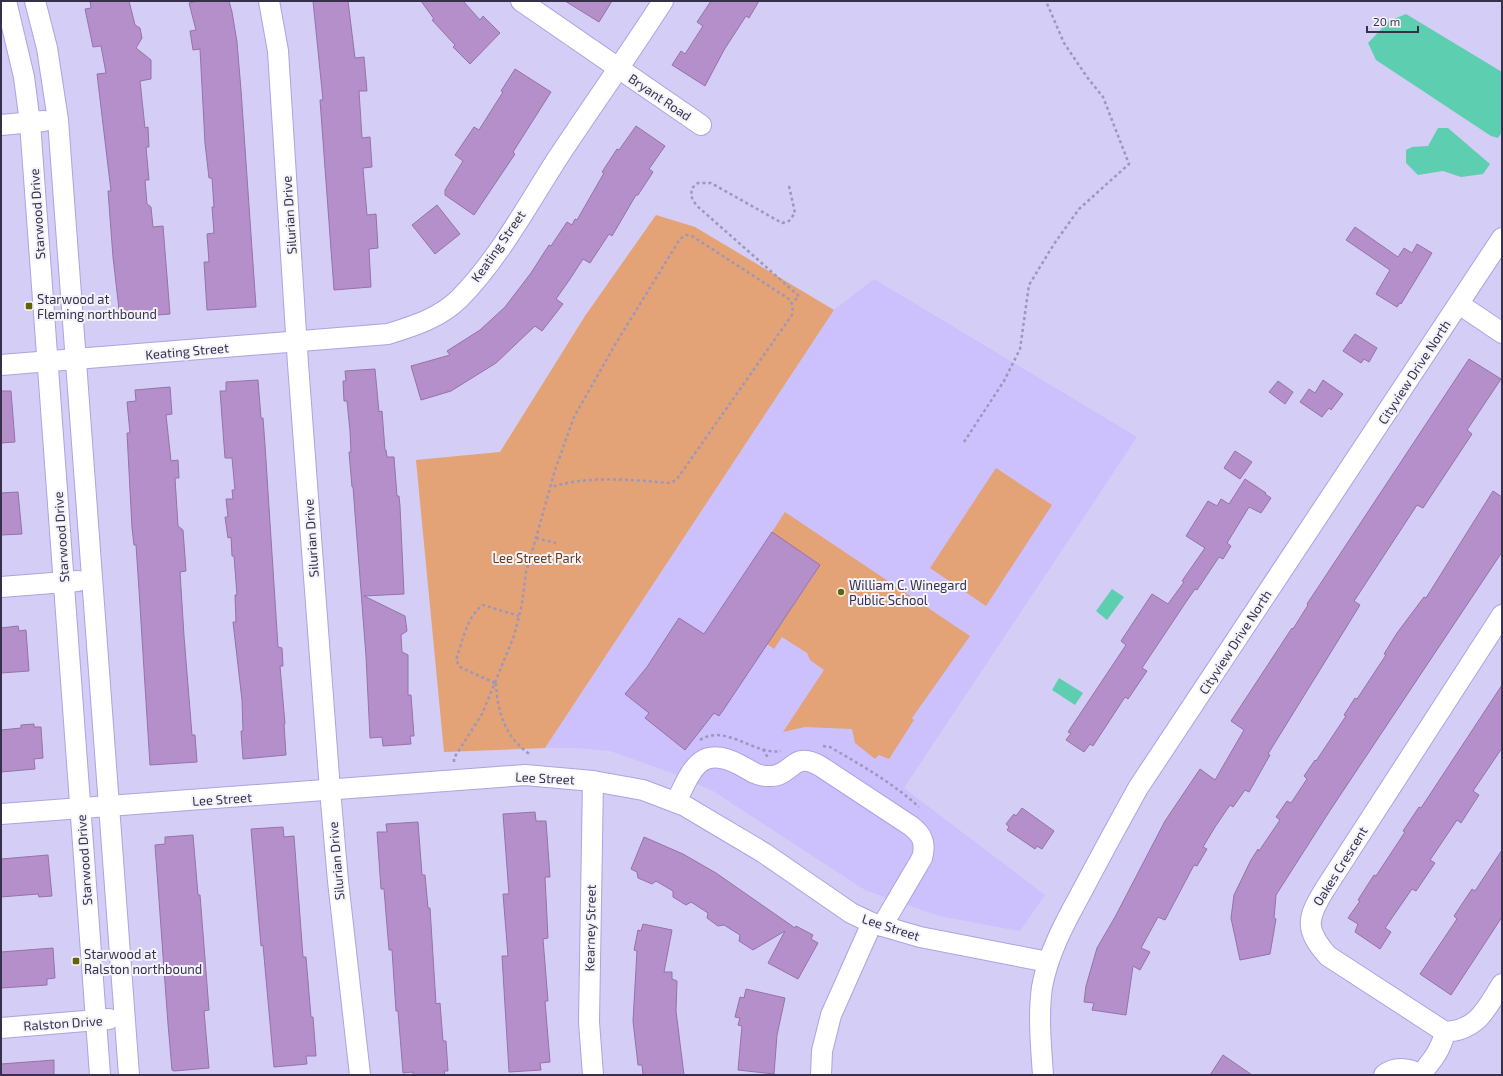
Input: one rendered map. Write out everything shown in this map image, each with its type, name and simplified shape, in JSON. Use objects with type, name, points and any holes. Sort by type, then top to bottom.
[{"type":"street","name":"Starwood Drive","points":[[6,1],[24,77],[30,123],[100,1075]]},
{"type":"street","points":[[35,1],[47,48],[58,120],[129,1075]]},
{"type":"street","name":"Silurian Drive","points":[[269,1],[278,51],[297,342],[330,790],[338,881],[360,1075]]},
{"type":"street","name":"Bryant Road","points":[[521,1],[702,125]]},
{"type":"street","name":"Keating Street","points":[[1,365],[388,334],[428,321],[459,298],[496,254],[590,108],[619,68],[663,1]]},
{"type":"street","points":[[1,125],[58,120]]},
{"type":"street","name":"Cityview Drive North","points":[[1043,1075],[1040,1015],[1042,988],[1048,962],[1062,929],[1108,840],[1138,788],[1502,238]]},
{"type":"street","points":[[1459,304],[1502,333]]},
{"type":"street","points":[[1,587],[92,580]]},
{"type":"street","name":"Oakes Crescent","points":[[1445,1032],[1328,956],[1315,942],[1310,926],[1312,909],[1502,616]]},
{"type":"street","points":[[676,802],[694,767],[704,760],[712,757],[726,758],[757,776],[779,774],[794,762],[802,760],[812,761],[911,826],[924,840],[922,858],[877,924],[831,1014],[822,1051],[821,1075]]},
{"type":"street","name":"Lee Street","points":[[1,814],[330,790],[414,782],[525,776],[593,781],[643,790],[685,806],[764,853],[851,913],[877,924],[920,937],[1048,962]]},
{"type":"street","name":"Kearney Street","points":[[593,781],[589,1022],[593,1075]]},
{"type":"street","points":[[1384,1075],[1394,1069],[1403,1068],[1412,1070],[1420,1075],[1436,1057],[1442,1046],[1445,1032],[1459,1032],[1472,1025],[1483,1012],[1502,984]]},
{"type":"street","name":"Ralston Drive","points":[[1,1028],[125,1018]]},
{"type":"path","points":[[964,442],[1004,381],[1020,349],[1029,285],[1054,244],[1079,209],[1129,164],[1103,97],[1087,77],[1064,43],[1046,1]]},
{"type":"path","points":[[789,186],[795,213],[789,221],[782,223],[710,183],[698,182],[692,188],[691,196],[696,204],[799,296],[792,303]]},
{"type":"path","points":[[454,767],[454,758],[482,714],[514,636],[519,616],[526,572],[550,487],[574,417],[616,343],[680,239],[686,235],[692,236],[789,299],[793,306],[792,315],[677,480],[671,483],[602,479],[569,482],[550,487]]},
{"type":"path","points":[[536,538],[556,543]]},
{"type":"path","points":[[495,682],[460,667],[456,660],[464,635],[476,610],[483,605],[519,616]]},
{"type":"path","points":[[495,682],[497,702],[502,719],[515,743],[531,755]]},
{"type":"shaded area","points":[[1406,14],[1502,72],[1502,132],[1498,138],[1491,136],[1376,60],[1368,43],[1389,21]]},
{"type":"shaded area","points":[[1438,128],[1448,128],[1490,164],[1483,174],[1461,177],[1443,171],[1418,175],[1406,163],[1406,150],[1412,147],[1428,146]]},
{"type":"shaded area","name":"William C. Winegard Public School","points":[[874,279],[1137,437],[904,788],[1045,895],[1020,931],[939,916],[865,890],[713,791],[675,774],[610,751],[577,748],[545,748],[834,310]]},
{"type":"shaded area","points":[[1112,589],[1124,597],[1107,620],[1096,611]]},
{"type":"shaded area","points":[[1059,678],[1083,693],[1075,705],[1052,690]]},
{"type":"green space","name":"Lee Street Park","points":[[656,215],[695,227],[834,310],[545,748],[444,752],[416,460],[500,452],[585,316]]},
{"type":"green space","points":[[996,468],[1052,505],[986,606],[930,568]]},
{"type":"green space","points":[[785,512],[970,636],[912,718],[914,720],[889,759],[879,755],[875,759],[855,743],[852,729],[805,727],[783,732],[824,670],[810,660],[807,653],[782,637],[774,649],[767,644],[814,575],[772,532]]},
{"type":"building","points":[[90,1],[129,1],[135,25],[140,28],[142,38],[136,48],[151,60],[151,79],[140,81],[145,128],[148,127],[149,147],[146,147],[149,180],[145,180],[147,204],[151,207],[153,227],[163,226],[170,314],[120,318],[113,257],[108,191],[111,191],[97,74],[106,73],[101,46],[93,47],[85,9],[91,8]]},
{"type":"building","points":[[198,1],[229,1],[232,12],[237,42],[241,90],[256,307],[207,310],[204,262],[209,262],[207,234],[214,233],[212,207],[214,207],[212,178],[209,178],[205,143],[200,49],[193,50],[190,31],[196,30],[189,3]]},
{"type":"building","points":[[313,1],[348,1],[355,58],[364,57],[367,91],[359,91],[362,138],[370,137],[372,167],[363,168],[367,215],[376,214],[378,248],[369,249],[371,287],[334,290],[320,100],[323,100]]},
{"type":"building","points":[[421,1],[463,1],[480,20],[483,16],[500,33],[470,64],[453,47],[455,45],[432,20],[434,19]]},
{"type":"building","points":[[565,1],[612,1],[599,22]]},
{"type":"building","points":[[711,1],[759,1],[749,18],[746,16],[724,50],[705,86],[672,65],[681,51],[685,54],[703,26],[697,22]]},
{"type":"building","points":[[515,69],[551,92],[513,152],[515,154],[474,215],[445,195],[445,190],[463,161],[455,155],[474,127],[479,130],[503,92],[501,91]]},
{"type":"building","points":[[636,126],[665,146],[649,169],[653,172],[638,195],[636,195],[612,236],[609,234],[590,263],[583,259],[556,299],[563,304],[542,331],[535,326],[496,363],[451,391],[421,400],[411,366],[450,355],[447,351],[480,330],[505,307],[531,273],[549,245],[551,246],[567,222],[572,225],[575,219],[577,220],[604,173],[602,172],[617,149],[619,150]]},
{"type":"building","points":[[437,205],[460,234],[435,254],[412,225]]},
{"type":"building","points":[[1355,227],[1398,257],[1404,248],[1412,253],[1417,244],[1432,253],[1401,304],[1400,303],[1397,307],[1376,294],[1390,270],[1346,240]]},
{"type":"building","points":[[1355,334],[1377,348],[1369,362],[1364,359],[1361,363],[1343,351]]},
{"type":"building","points":[[1469,359],[1501,379],[1467,430],[1472,434],[1423,508],[1417,505],[1354,601],[1360,605],[1268,754],[1270,755],[1249,792],[1245,790],[1233,807],[1230,805],[1203,847],[1207,849],[1197,866],[1194,865],[1165,920],[1158,917],[1141,948],[1150,952],[1140,970],[1133,966],[1126,1015],[1092,1010],[1094,1003],[1084,1002],[1086,986],[1097,948],[1115,917],[1165,821],[1200,769],[1215,780],[1244,730],[1231,721],[1292,628],[1293,629],[1308,605],[1307,604]]},
{"type":"building","points":[[375,369],[379,412],[382,411],[385,450],[387,457],[394,457],[397,496],[399,496],[400,506],[404,594],[364,596],[405,616],[407,631],[401,635],[402,652],[408,655],[408,695],[411,695],[414,736],[410,736],[411,744],[383,746],[382,737],[370,738],[366,656],[349,452],[351,452],[350,431],[347,401],[344,401],[343,381],[346,381],[345,371]]},
{"type":"building","points":[[258,380],[261,418],[263,418],[278,647],[282,648],[283,666],[280,666],[286,755],[243,759],[241,731],[243,731],[242,700],[233,622],[236,622],[235,595],[237,595],[234,556],[232,556],[231,537],[228,538],[225,517],[228,517],[226,499],[233,499],[232,490],[235,490],[232,458],[225,458],[220,391],[226,391],[226,382]]},
{"type":"building","points":[[1323,380],[1343,394],[1331,410],[1329,408],[1322,417],[1300,402],[1309,389],[1315,393]]},
{"type":"building","points":[[1278,381],[1293,392],[1285,404],[1269,392]]},
{"type":"building","points":[[170,387],[172,414],[166,415],[171,461],[178,460],[179,478],[175,478],[178,526],[183,530],[186,571],[180,572],[184,636],[192,735],[195,735],[197,762],[150,765],[136,545],[134,545],[132,528],[127,433],[130,433],[127,402],[136,401],[135,390]]},
{"type":"building","points":[[1,391],[11,391],[15,442],[1,443]]},
{"type":"building","points":[[1235,451],[1252,462],[1240,479],[1224,468]]},
{"type":"building","points":[[1245,479],[1271,498],[1261,513],[1249,507],[1227,543],[1231,546],[1223,559],[1219,557],[1197,590],[1195,589],[1142,668],[1147,671],[1128,699],[1125,697],[1093,746],[1090,744],[1084,752],[1066,740],[1071,733],[1068,732],[1126,645],[1121,641],[1152,594],[1168,604],[1184,582],[1182,581],[1205,548],[1186,536],[1208,501],[1217,506],[1221,499],[1229,504]]},
{"type":"building","points":[[1493,491],[1502,497],[1502,552],[1329,812],[1276,895],[1274,918],[1276,919],[1270,954],[1240,960],[1231,918],[1234,895],[1251,860],[1280,820],[1276,817],[1287,801],[1291,803],[1307,779],[1304,776],[1315,760],[1316,761],[1346,716],[1344,715],[1355,698],[1357,699],[1386,655],[1384,654],[1397,633],[1424,597],[1426,598]]},
{"type":"building","points":[[18,492],[22,534],[1,535],[1,493]]},
{"type":"building","points":[[772,532],[820,565],[719,716],[714,713],[685,750],[645,718],[649,713],[625,694],[647,667],[679,618],[704,634]]},
{"type":"building","points":[[18,626],[19,631],[26,630],[29,671],[1,673],[1,628]]},
{"type":"building","points":[[1502,685],[1502,748],[1473,791],[1479,795],[1461,823],[1457,820],[1430,860],[1435,863],[1416,891],[1412,889],[1385,928],[1391,932],[1380,949],[1355,932],[1358,924],[1348,918],[1360,901],[1358,900],[1374,875],[1376,876],[1405,832],[1403,831],[1419,807],[1421,808]]},
{"type":"building","points":[[34,724],[34,727],[41,727],[43,758],[34,759],[35,769],[1,772],[1,730],[21,728],[21,725]]},
{"type":"building","points":[[1022,808],[1054,831],[1042,849],[1037,846],[1035,849],[1007,830],[1009,827],[1006,824],[1014,814],[1016,816]]},
{"type":"building","points":[[535,812],[536,821],[546,821],[550,877],[545,877],[548,938],[543,939],[548,1001],[545,1001],[550,1062],[540,1063],[541,1070],[509,1072],[502,956],[508,956],[503,894],[509,894],[503,814]]},
{"type":"building","points":[[418,822],[422,875],[425,875],[428,908],[430,908],[436,1004],[440,1003],[443,1041],[446,1041],[448,1071],[444,1071],[445,1075],[413,1075],[413,1072],[403,1073],[398,1011],[396,1011],[392,950],[389,950],[384,889],[381,889],[377,832],[387,832],[386,824]]},
{"type":"building","points":[[283,827],[284,837],[294,836],[303,957],[306,957],[316,1056],[306,1056],[307,1064],[274,1067],[263,945],[261,946],[251,829]]},
{"type":"building","points":[[193,835],[198,895],[200,895],[209,1010],[204,1011],[209,1068],[174,1071],[172,1070],[168,1024],[155,845],[165,844],[165,837]]},
{"type":"building","points":[[644,837],[683,854],[716,873],[795,928],[796,926],[813,935],[811,939],[818,943],[798,979],[768,963],[785,931],[753,950],[739,941],[740,935],[724,925],[718,926],[707,918],[708,913],[691,902],[686,905],[673,897],[673,891],[656,881],[652,884],[638,878],[637,872],[631,869]]},
{"type":"building","points":[[1502,850],[1502,917],[1451,995],[1420,974],[1457,919],[1454,916],[1472,889],[1475,891]]},
{"type":"building","points":[[48,855],[52,896],[39,897],[38,894],[1,897],[1,859]]},
{"type":"building","points":[[643,924],[672,930],[664,972],[672,972],[672,979],[677,981],[676,1011],[684,1075],[643,1075],[642,1065],[638,1065],[633,1021],[637,951],[634,950],[638,930],[641,931]]},
{"type":"building","points":[[53,948],[55,978],[47,979],[47,985],[1,988],[1,952]]},
{"type":"building","points":[[746,989],[785,998],[777,1035],[774,1074],[738,1070],[742,1026],[738,1025],[740,1018],[735,1017],[740,997],[744,998]]},
{"type":"building","points":[[1223,1055],[1252,1075],[1210,1075]]},
{"type":"building","points":[[54,1060],[54,1075],[1,1075],[1,1064]]},
{"type":"place","name":"Starwood at Fleming northbound","points":[[29,306]]},
{"type":"place","name":"William C. Winegard Public School","points":[[841,592]]},
{"type":"place","name":"Starwood at Ralston northbound","points":[[76,961]]}]
